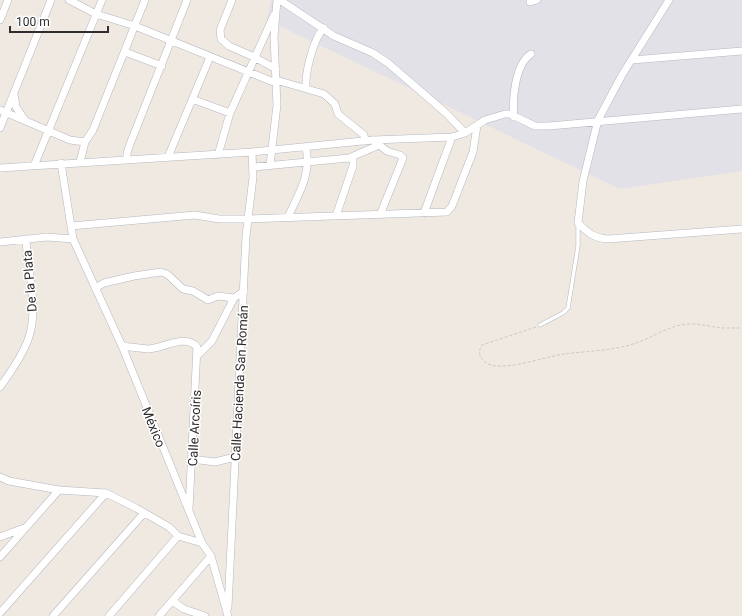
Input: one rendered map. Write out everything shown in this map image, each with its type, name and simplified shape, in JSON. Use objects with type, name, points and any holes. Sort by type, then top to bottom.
[{"type":"street","points":[[0,20],[8,0]]},
{"type":"street","points":[[0,128],[3,111],[14,94],[51,0]]},
{"type":"street","points":[[69,0],[96,14],[135,26],[210,57],[276,81],[324,94],[334,104],[338,114],[369,140],[403,158],[380,215]]},
{"type":"street","points":[[34,166],[102,0]]},
{"type":"street","points":[[80,162],[85,142],[93,130],[145,0]]},
{"type":"street","points":[[127,159],[130,144],[172,42],[187,0]]},
{"type":"street","points":[[232,0],[220,30],[221,39],[229,46],[276,69]]},
{"type":"street","points":[[270,165],[278,105],[274,37],[277,0]]},
{"type":"street","points":[[280,0],[334,36],[373,53],[388,63],[447,114],[465,132]]},
{"type":"street","points":[[669,0],[632,60],[598,120],[583,181],[578,223],[588,233],[597,238],[608,239],[742,229]]},
{"type":"street","points":[[218,155],[230,113],[254,57],[276,12]]},
{"type":"street","points":[[306,88],[305,79],[316,42],[324,28]]},
{"type":"street","points":[[632,60],[742,51]]},
{"type":"street","points":[[125,52],[162,66]]},
{"type":"street","points":[[514,117],[513,105],[515,84],[526,57],[531,54]]},
{"type":"street","points":[[168,157],[210,57]]},
{"type":"street","points":[[14,94],[16,107],[24,120]]},
{"type":"street","points":[[192,100],[230,113]]},
{"type":"street","points":[[0,168],[127,159],[218,155],[369,140],[452,136],[465,132],[495,115],[505,114],[535,126],[742,109]]},
{"type":"street","points":[[3,111],[77,142],[85,142]]},
{"type":"street","points":[[71,226],[195,215],[218,219],[248,219],[447,212],[452,206],[473,152],[477,126]]},
{"type":"street","points":[[424,213],[452,136]]},
{"type":"street","points":[[253,167],[349,158],[379,145]]},
{"type":"street","points":[[288,217],[305,182],[309,162],[306,147]]},
{"type":"street","points":[[244,291],[248,219],[253,167],[252,152]]},
{"type":"street","points":[[336,216],[353,166],[352,160],[349,158]]},
{"type":"street","name":"México","points":[[62,163],[73,240],[122,346],[202,543],[211,556],[228,615]]},
{"type":"street","points":[[0,242],[48,237],[73,240]]},
{"type":"street","name":"De la Plata","points":[[0,387],[25,347],[31,327],[33,306],[26,239]]},
{"type":"street","name":"Calle Hacienda San Román","points":[[95,288],[104,283],[161,272],[167,274],[183,289],[193,291],[202,298],[208,300],[218,296],[234,298],[244,291]]},
{"type":"street","name":"Calle Hacienda San Román","points":[[228,615],[244,291]]},
{"type":"street","points":[[198,355],[212,342],[234,298]]},
{"type":"street","name":"Calle Arcoíris","points":[[122,346],[148,349],[178,342],[187,342],[195,345],[198,355],[189,512]]},
{"type":"street","points":[[192,459],[214,462],[235,457]]},
{"type":"street","points":[[0,476],[17,482],[58,490],[106,493],[169,527],[178,536],[202,543]]},
{"type":"street","points":[[0,557],[58,490]]},
{"type":"street","points":[[0,613],[106,493]]},
{"type":"street","points":[[53,616],[144,513]]},
{"type":"street","points":[[0,537],[25,527]]},
{"type":"street","points":[[109,616],[178,536]]},
{"type":"street","points":[[159,616],[211,556]]},
{"type":"street","points":[[172,601],[184,609],[205,616]]},
{"type":"lane","points":[[540,325],[563,313],[568,308],[578,246],[578,223]]},
{"type":"path","points":[[540,325],[482,345],[479,355],[485,363],[490,365],[504,365],[562,355],[618,348],[636,343],[680,325],[695,324],[720,328],[742,328]]},
{"type":"shaded area","points":[[271,0],[742,0],[742,171],[620,189],[267,20]]}]
